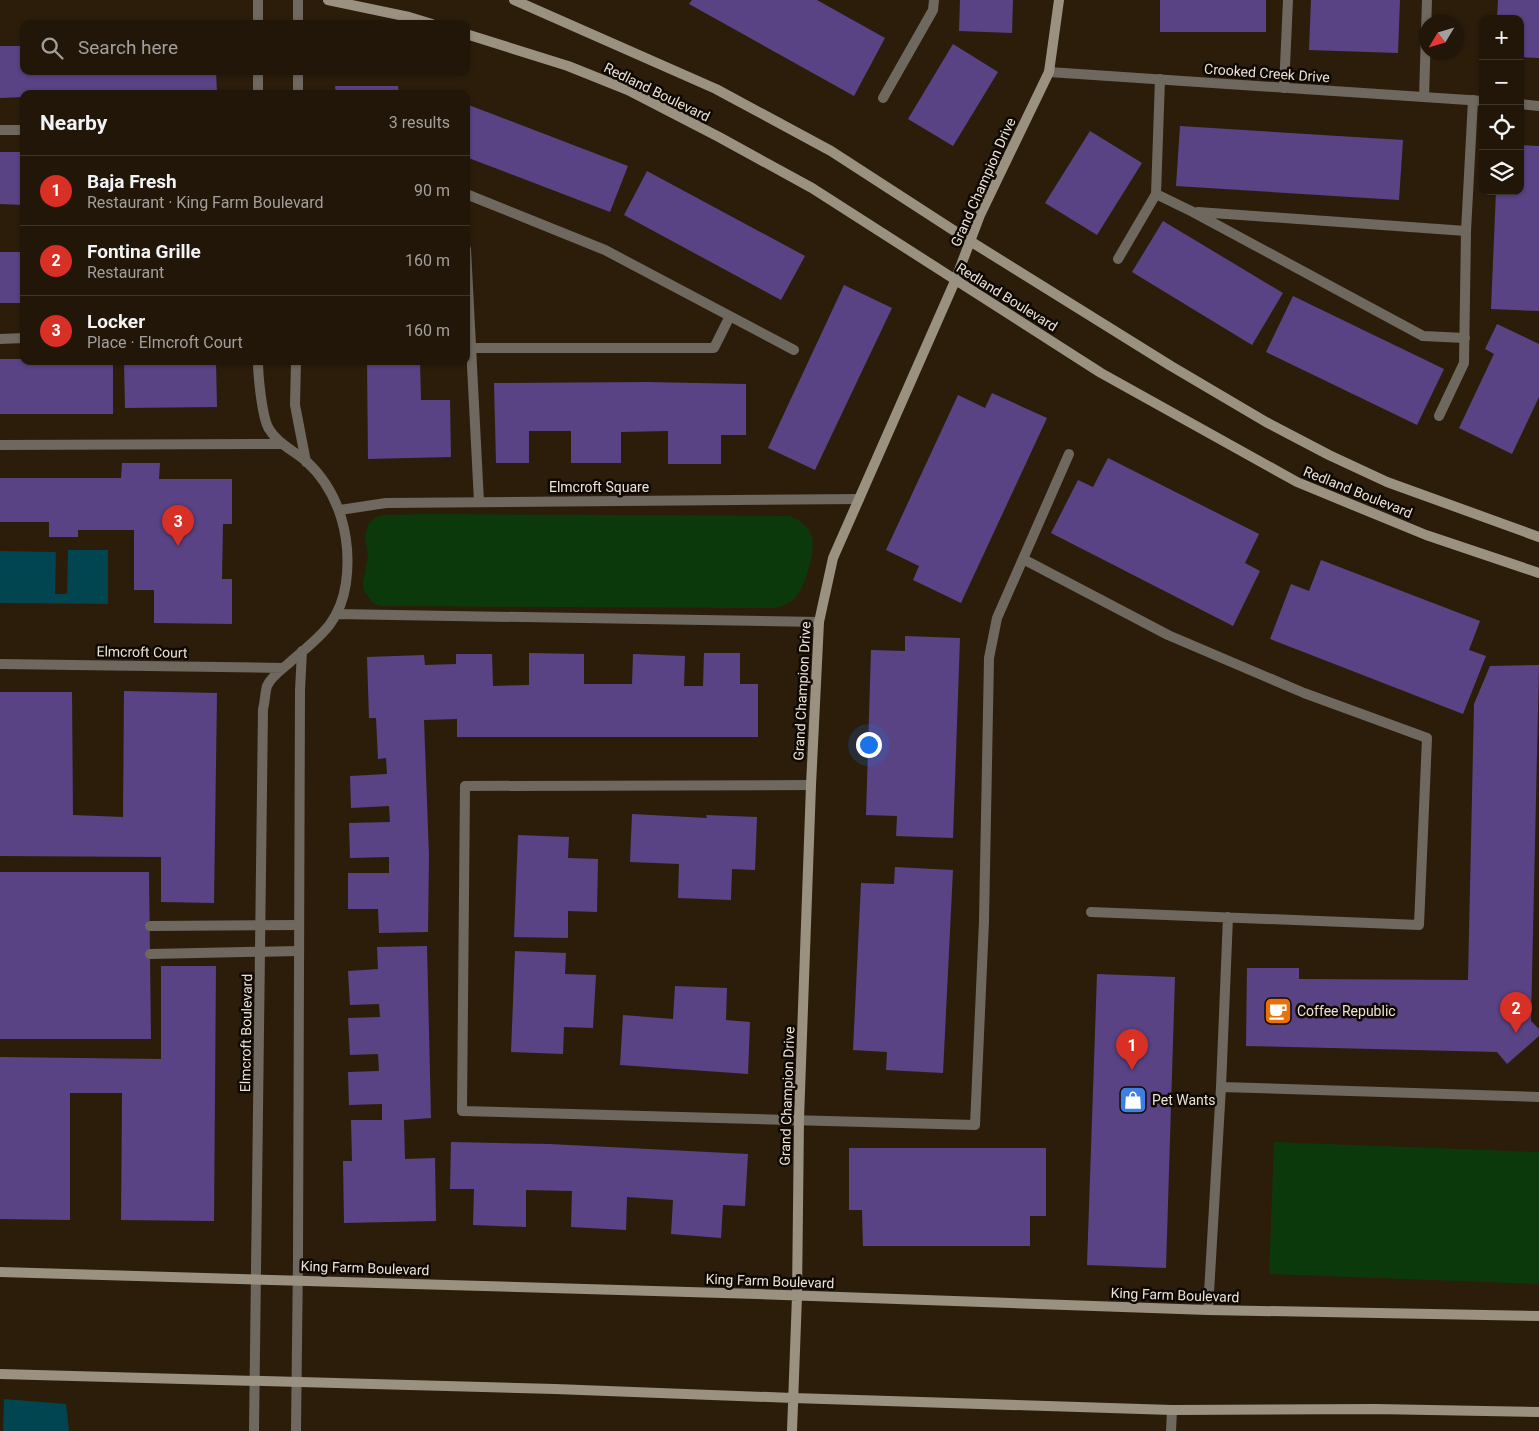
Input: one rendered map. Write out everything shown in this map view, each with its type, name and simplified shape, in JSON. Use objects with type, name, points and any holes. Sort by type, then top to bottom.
[{"type":"street","points":[[258,0],[258,20]]},
{"type":"street","points":[[298,0],[298,20]]},
{"type":"street","points":[[328,0],[419,20]]},
{"type":"street","name":"Redland Boulevard","points":[[514,0],[716,89],[831,151],[970,241],[1171,366],[1266,422],[1329,455],[1387,482],[1539,537]]},
{"type":"street","points":[[883,98],[934,10],[934,0]]},
{"type":"street","name":"Grand Champion Drive","points":[[792,1431],[797,1296],[799,1119],[819,622],[833,558],[955,281],[980,215],[1049,72],[1059,0]]},
{"type":"street","points":[[1284,88],[1288,0]]},
{"type":"street","points":[[1424,97],[1427,0]]},
{"type":"street","name":"Redland Boulevard","points":[[470,35],[568,66],[628,90],[719,137],[812,188],[1101,373],[1297,482],[1426,535],[1539,573]]},
{"type":"street","name":"Crooked Creek Drive","points":[[1049,72],[1478,101]]},
{"type":"street","points":[[258,75],[258,90]]},
{"type":"street","points":[[298,75],[298,90]]},
{"type":"street","points":[[1118,259],[1156,194],[1160,79]]},
{"type":"street","points":[[1438,416],[1464,363],[1466,231],[1478,101]]},
{"type":"street","points":[[1524,104],[1539,106]]},
{"type":"street","points":[[0,130],[20,130]]},
{"type":"street","points":[[1156,194],[1423,336],[1465,338]]},
{"type":"street","points":[[470,196],[605,250],[794,350]]},
{"type":"street","points":[[1193,212],[1466,231]]},
{"type":"street","points":[[471,348],[714,348],[730,316]]},
{"type":"street","points":[[470,328],[478,502]]},
{"type":"street","points":[[0,339],[20,338]]},
{"type":"street","name":"Elmcroft Boulevard","points":[[254,1431],[263,709],[268,686],[276,674],[322,635],[336,614],[343,599],[348,546],[340,510],[326,485],[306,462],[282,444],[268,427],[258,379],[258,365]]},
{"type":"street","points":[[296,365],[296,405],[306,462]]},
{"type":"street","points":[[0,445],[282,444]]},
{"type":"street","points":[[811,785],[466,786],[462,1111],[975,1125],[984,921],[989,658],[997,618],[1069,454]]},
{"type":"street","name":"Elmcroft Square","points":[[340,510],[386,503],[858,499]]},
{"type":"street","points":[[1023,559],[1168,635],[1304,693],[1427,738],[1419,925],[1091,912]]},
{"type":"street","points":[[336,614],[819,622]]},
{"type":"street","points":[[296,1431],[300,690],[302,651]]},
{"type":"street","name":"Elmcroft Court","points":[[0,664],[283,668]]},
{"type":"street","points":[[1208,1310],[1221,1087],[1228,917]]},
{"type":"street","points":[[150,926],[299,925]]},
{"type":"street","points":[[150,954],[298,951]]},
{"type":"street","points":[[1221,1087],[1539,1097]]},
{"type":"street","name":"King Farm Boulevard","points":[[0,1272],[1208,1310],[1539,1316]]},
{"type":"street","points":[[0,1374],[254,1382],[555,1388],[793,1398],[1172,1410],[1375,1409],[1539,1412]]},
{"type":"street","points":[[1171,1431],[1172,1410]]},
{"type":"green space","points":[[384,515],[790,516],[801,522],[809,530],[813,543],[808,571],[797,596],[789,603],[775,608],[380,606],[373,603],[364,591],[363,583],[368,556],[365,536],[368,525],[374,518]]},
{"type":"green space","points":[[1274,1142],[1539,1152],[1539,1284],[1269,1274]]},
{"type":"water","points":[[68,550],[108,550],[108,604],[0,603],[0,551],[56,552],[55,594],[67,594]]},
{"type":"water","points":[[4,1399],[66,1404],[69,1431],[3,1431]]},
{"type":"building","points":[[692,0],[817,0],[885,38],[854,96],[689,4]]},
{"type":"building","points":[[960,0],[1013,0],[1012,33],[959,31]]},
{"type":"building","points":[[1160,0],[1266,0],[1266,32],[1160,32]]},
{"type":"building","points":[[1311,0],[1400,0],[1398,53],[1309,50]]},
{"type":"building","points":[[1498,0],[1539,0],[1539,58],[1524,57],[1524,15],[1497,15]]},
{"type":"building","points":[[953,44],[998,72],[953,146],[908,119]]},
{"type":"building","points":[[0,46],[20,46],[20,75],[216,75],[217,90],[20,90],[20,97],[0,98]]},
{"type":"building","points":[[335,86],[398,86],[398,90],[336,90]]},
{"type":"building","points":[[470,106],[628,166],[610,212],[470,159]]},
{"type":"building","points":[[1180,126],[1403,140],[1399,200],[1176,186]]},
{"type":"building","points":[[1090,131],[1142,163],[1097,235],[1045,203]]},
{"type":"building","points":[[1524,145],[1539,146],[1539,311],[1491,309],[1496,195],[1524,195]]},
{"type":"building","points":[[0,152],[20,152],[20,205],[0,204]]},
{"type":"building","points":[[647,171],[805,256],[781,300],[624,215]]},
{"type":"building","points":[[1163,221],[1283,293],[1252,345],[1132,272]]},
{"type":"building","points":[[0,252],[20,252],[20,303],[0,303]]},
{"type":"building","points":[[844,285],[892,308],[815,470],[768,448]]},
{"type":"building","points":[[1293,296],[1444,369],[1417,425],[1266,352]]},
{"type":"building","points":[[1497,324],[1539,344],[1539,397],[1512,454],[1459,428],[1494,354],[1485,349]]},
{"type":"building","points":[[0,359],[20,359],[20,365],[113,365],[113,414],[0,414]]},
{"type":"building","points":[[124,365],[216,365],[217,407],[125,408]]},
{"type":"building","points":[[367,365],[420,365],[421,400],[450,400],[451,457],[368,459]]},
{"type":"building","points":[[647,382],[746,384],[746,435],[721,435],[721,464],[668,464],[668,431],[621,432],[621,463],[571,463],[571,431],[529,431],[529,463],[496,463],[494,383]]},
{"type":"building","points":[[992,393],[1047,418],[961,603],[913,580],[919,566],[886,550],[958,395],[985,408]]},
{"type":"building","points":[[1108,458],[1259,534],[1245,563],[1260,571],[1233,626],[1051,533],[1078,480],[1093,487]]},
{"type":"building","points":[[122,463],[160,463],[159,479],[232,479],[232,524],[223,524],[222,579],[232,579],[232,624],[154,623],[154,590],[134,590],[134,530],[78,530],[78,537],[49,537],[49,522],[0,522],[0,478],[121,478]]},
{"type":"building","points":[[1321,560],[1480,621],[1469,650],[1486,656],[1463,714],[1270,639],[1291,584],[1309,591]]},
{"type":"building","points":[[905,636],[960,638],[953,838],[896,836],[897,816],[866,815],[871,650],[905,651]]},
{"type":"building","points":[[529,653],[584,654],[584,684],[632,684],[633,654],[685,656],[684,686],[703,686],[704,653],[740,653],[740,684],[758,684],[758,737],[457,737],[457,719],[424,720],[429,856],[428,932],[379,933],[378,909],[348,909],[348,873],[389,873],[389,857],[350,858],[349,823],[390,822],[389,806],[351,808],[350,776],[387,774],[386,758],[378,759],[376,718],[369,718],[367,657],[424,655],[425,665],[456,664],[456,654],[492,654],[493,686],[529,685]]},
{"type":"building","points":[[1539,665],[1531,1021],[1539,1029],[1539,1036],[1507,1064],[1497,1052],[1246,1046],[1247,968],[1299,968],[1299,979],[1468,980],[1474,704],[1490,666]]},
{"type":"building","points":[[124,691],[217,693],[214,903],[161,902],[161,857],[0,856],[0,692],[72,692],[73,815],[123,817]]},
{"type":"building","points":[[632,814],[707,818],[706,815],[757,817],[755,870],[732,869],[731,900],[678,898],[679,864],[630,862]]},
{"type":"building","points":[[518,835],[569,837],[568,858],[598,859],[597,912],[568,911],[568,938],[514,937]]},
{"type":"building","points":[[895,867],[953,870],[943,1073],[886,1070],[887,1052],[853,1050],[861,883],[894,884]]},
{"type":"building","points":[[0,872],[149,872],[151,1039],[0,1039]]},
{"type":"building","points":[[427,946],[431,1118],[404,1120],[405,1159],[435,1158],[436,1221],[344,1223],[343,1161],[352,1161],[351,1120],[382,1120],[382,1104],[349,1105],[348,1072],[379,1071],[378,1054],[350,1055],[348,1018],[380,1017],[379,1004],[350,1005],[348,971],[378,969],[377,947]]},
{"type":"building","points":[[515,951],[566,953],[565,974],[596,975],[593,1028],[564,1027],[563,1054],[511,1052]]},
{"type":"building","points":[[161,966],[216,966],[214,1221],[121,1220],[122,1093],[70,1093],[70,1220],[0,1219],[0,1057],[161,1059]]},
{"type":"building","points":[[1097,974],[1175,977],[1166,1268],[1087,1265]]},
{"type":"building","points":[[675,986],[727,988],[726,1020],[750,1022],[748,1074],[620,1065],[623,1015],[673,1019]]},
{"type":"building","points":[[451,1142],[549,1144],[748,1154],[745,1206],[723,1205],[721,1238],[671,1234],[673,1200],[627,1197],[626,1230],[571,1227],[572,1191],[526,1190],[526,1227],[473,1225],[474,1189],[450,1189]]},
{"type":"building","points":[[849,1148],[1046,1148],[1046,1216],[1030,1216],[1030,1246],[863,1246],[862,1210],[849,1210]]},
{"type":"place","name":"Locker","points":[[178,546]]},
{"type":"place","name":"Coffee Republic","points":[[1278,1011]]},
{"type":"place","name":"Fontina Grille","points":[[1516,1033]]},
{"type":"place","name":"Baja Fresh","points":[[1132,1070]]},
{"type":"place","name":"Pet Wants","points":[[1133,1100]]}]
